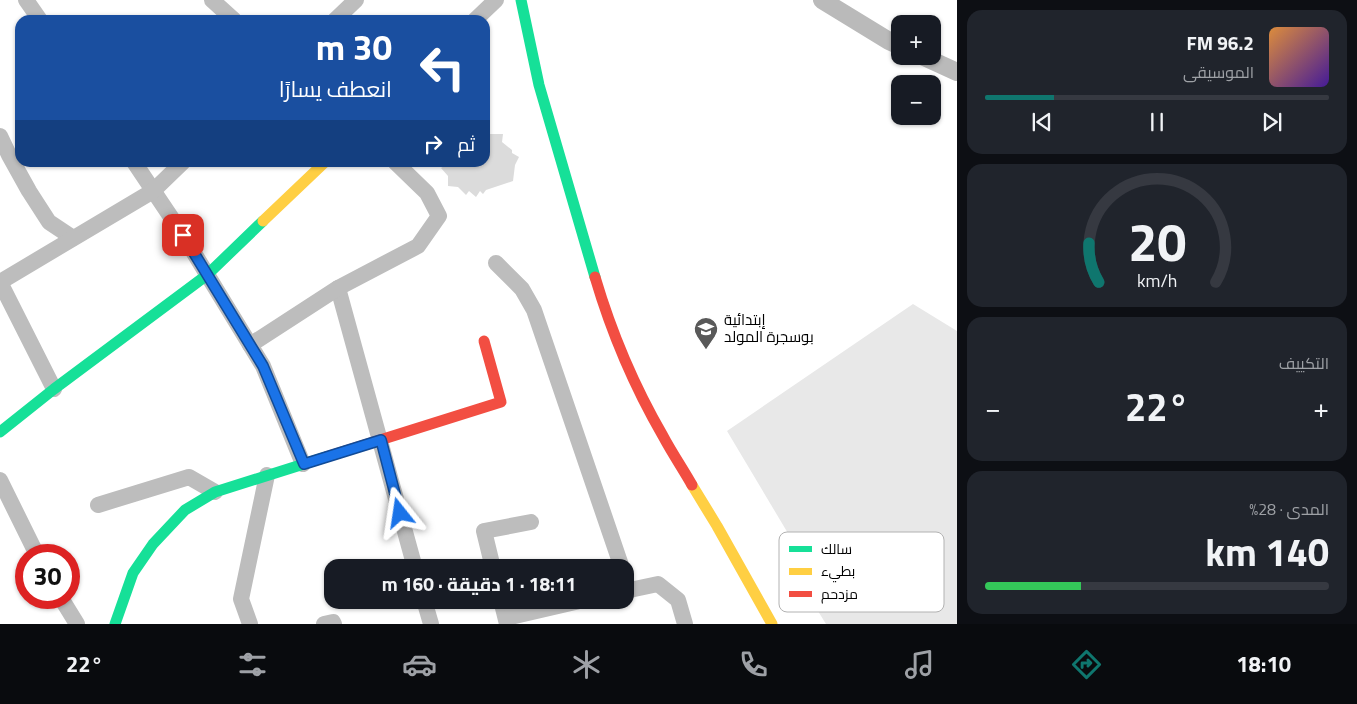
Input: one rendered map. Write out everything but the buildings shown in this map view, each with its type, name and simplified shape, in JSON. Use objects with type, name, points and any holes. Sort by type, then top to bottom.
[{"type":"street","points":[[26,0],[36,15]]},
{"type":"street","points":[[212,0],[228,15]]},
{"type":"street","points":[[340,15],[356,0]]},
{"type":"street","points":[[480,15],[496,0]]},
{"type":"street","points":[[503,0],[522,7],[539,85],[575,212],[601,297],[630,371],[662,435],[772,624]]},
{"type":"street","points":[[0,136],[15,166]]},
{"type":"street","points":[[16,167],[49,222],[74,238]]},
{"type":"street","points":[[137,167],[263,366],[304,464]]},
{"type":"street","points":[[54,389],[0,282],[153,191],[178,167]]},
{"type":"street","points":[[0,432],[54,389],[207,275],[320,167]]},
{"type":"street","points":[[250,345],[338,288],[418,246],[439,216],[427,193],[400,167]]},
{"type":"street","points":[[496,263],[522,290],[534,310],[619,559]]},
{"type":"street","points":[[338,288],[413,559]]},
{"type":"street","points":[[115,624],[133,573],[153,544],[185,510],[215,492],[500,402],[484,342]]},
{"type":"street","points":[[250,624],[241,599],[267,475]]},
{"type":"street","points":[[98,505],[189,478],[215,492]]},
{"type":"street","points":[[0,480],[32,544]]},
{"type":"street","points":[[491,559],[484,531],[531,522]]},
{"type":"street","points":[[634,586],[658,584],[678,600],[685,624]]},
{"type":"street","points":[[67,609],[76,624]]},
{"type":"street","points":[[426,609],[430,624]]},
{"type":"street","points":[[507,621],[551,609]]},
{"type":"street","points":[[324,624],[333,622],[334,624]]},
{"type":"shaded area","points":[[913,304],[957,331],[957,624],[826,624],[819,612],[944,612],[944,532],[787,532],[727,431]]},
{"type":"waterway","points":[[822,0],[891,42]]},
{"type":"waterway","points":[[941,65],[957,72]]},
{"type":"traffic: fast","points":[[521,0],[539,85],[595,277]]},
{"type":"traffic: fast","points":[[0,432],[54,389],[207,275],[263,221]]},
{"type":"traffic: fast","points":[[115,624],[133,573],[153,544],[185,510],[215,492],[326,457]]},
{"type":"traffic: slow","points":[[263,221],[320,167]]},
{"type":"traffic: slow","points":[[692,485],[772,624]]},
{"type":"traffic: jam","points":[[595,277],[608,318],[633,378],[652,417],[692,485]]},
{"type":"traffic: jam","points":[[326,457],[501,402],[484,341]]},
{"type":"place","name":"إبتدائية بوسجرة المولد","points":[[706,350]]},
{"type":"route","points":[[183,235],[263,366],[304,464],[381,440],[400,513]]}]
